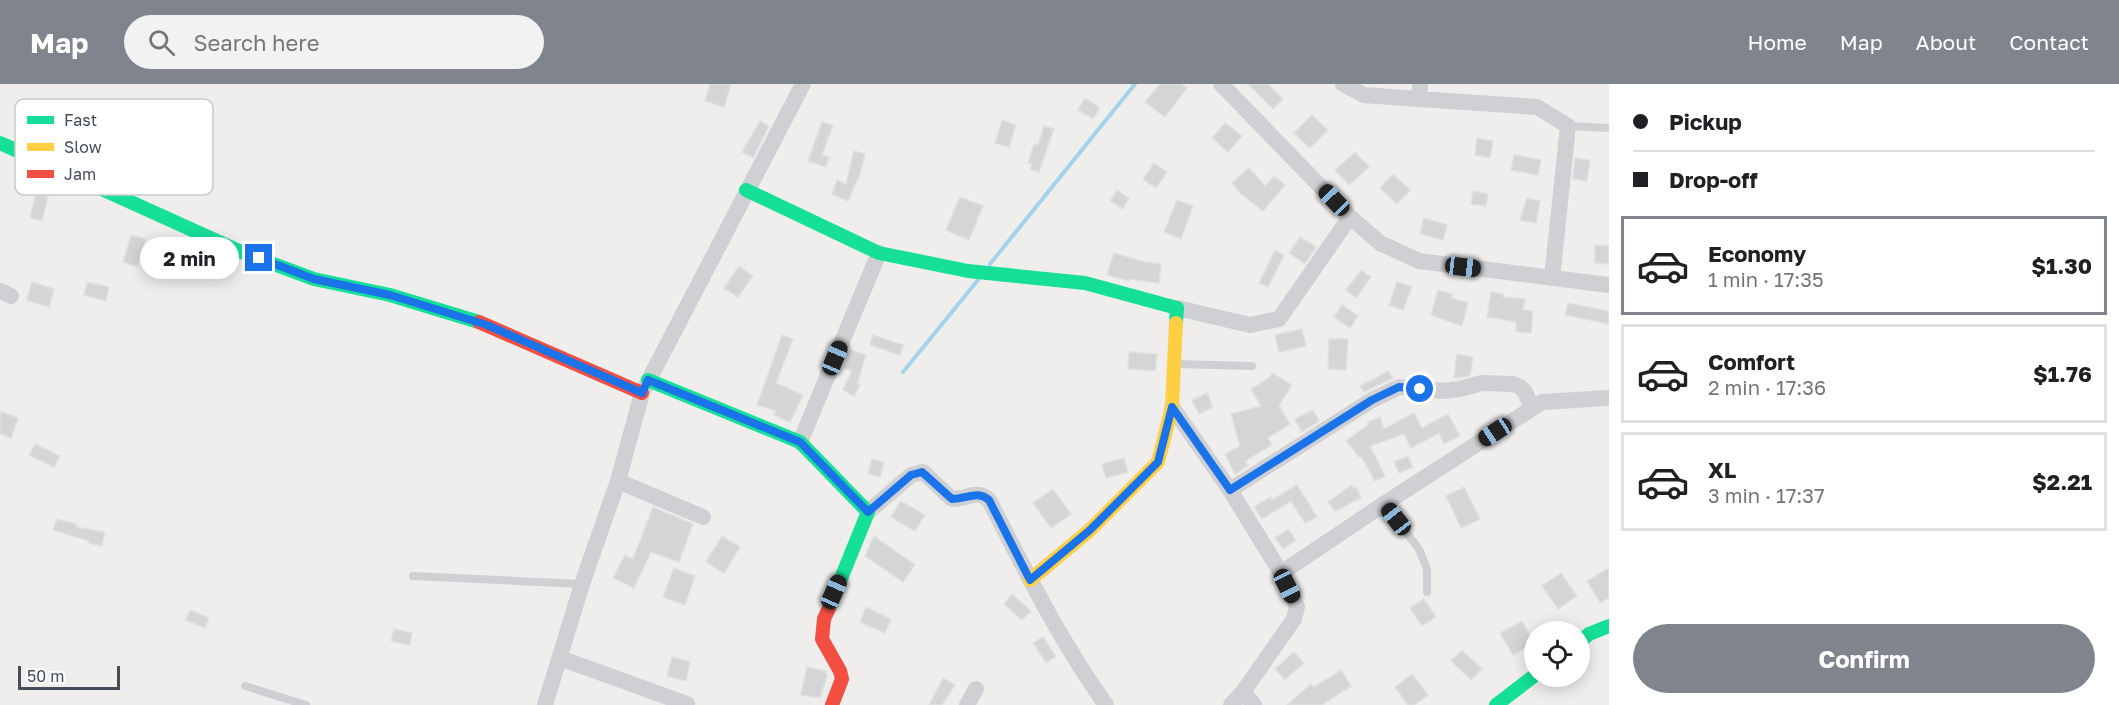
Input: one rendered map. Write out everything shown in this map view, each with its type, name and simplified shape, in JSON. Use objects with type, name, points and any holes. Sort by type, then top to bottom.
[{"type":"street","points":[[545,705],[582,584],[618,481],[645,386],[803,84]]},
{"type":"street","points":[[1221,84],[1350,217],[1380,243],[1419,261],[1609,285]]},
{"type":"street","points":[[1343,84],[1364,94],[1420,92],[1537,107],[1568,126],[1552,278]]},
{"type":"street","points":[[0,143],[15,150]]},
{"type":"street","points":[[746,190],[879,253],[968,270],[1085,283],[1250,325],[1279,319],[1350,217]]},
{"type":"street","points":[[115,195],[241,252],[314,279],[390,295],[487,325],[645,386],[800,442],[868,512]]},
{"type":"street","points":[[800,442],[879,253]]},
{"type":"street","points":[[1030,580],[1090,530],[1158,462],[1172,407],[1177,308]]},
{"type":"street","points":[[1230,490],[1372,400],[1399,387],[1442,391],[1482,383],[1513,384],[1525,392],[1532,408]]},
{"type":"street","points":[[1281,573],[1542,402],[1609,398]]},
{"type":"street","points":[[1172,407],[1230,490],[1281,573],[1297,607],[1294,619],[1243,692],[1231,705]]},
{"type":"street","points":[[832,705],[842,679],[822,639],[824,619],[868,512],[911,475],[922,472],[952,499],[974,494],[983,495],[989,500],[1030,580],[1080,669],[1106,705]]},
{"type":"street","points":[[618,481],[703,517]]},
{"type":"street","points":[[1590,634],[1609,626]]},
{"type":"street","points":[[560,658],[687,704]]},
{"type":"street","points":[[1498,704],[1524,684]]},
{"type":"street","points":[[968,705],[976,690]]},
{"type":"street","points":[[1243,692],[1254,705]]},
{"type":"lane","points":[[1568,126],[1609,128]]},
{"type":"lane","points":[[1174,364],[1252,366]]},
{"type":"lane","points":[[1384,504],[1419,549],[1427,569],[1427,592]]},
{"type":"lane","points":[[413,576],[582,584]]},
{"type":"lane","points":[[244,686],[306,705]]},
{"type":"building","points":[[710,84],[731,84],[724,107],[705,101]]},
{"type":"building","points":[[1160,84],[1181,84],[1187,88],[1165,117],[1145,102]]},
{"type":"building","points":[[1248,84],[1268,84],[1283,99],[1273,109]]},
{"type":"building","points":[[1085,98],[1100,108],[1093,119],[1078,110]]},
{"type":"building","points":[[1312,115],[1328,130],[1310,148],[1294,133]]},
{"type":"building","points":[[1002,120],[1016,125],[1009,147],[995,143]]},
{"type":"building","points":[[760,121],[769,126],[753,158],[742,152]]},
{"type":"building","points":[[822,122],[833,125],[822,155],[829,157],[826,167],[808,161]]},
{"type":"building","points":[[1225,123],[1242,136],[1228,152],[1212,138]]},
{"type":"building","points":[[1044,126],[1054,129],[1039,172],[1030,169],[1032,164],[1028,163],[1034,144],[1038,145]]},
{"type":"building","points":[[1477,138],[1493,141],[1490,158],[1475,155]]},
{"type":"building","points":[[854,151],[865,154],[860,174],[848,201],[832,194],[837,180],[846,184]]},
{"type":"building","points":[[1355,152],[1369,167],[1349,185],[1335,170]]},
{"type":"building","points":[[1514,155],[1541,160],[1538,175],[1511,170]]},
{"type":"building","points":[[1575,158],[1590,160],[1587,181],[1573,179]]},
{"type":"building","points":[[1154,163],[1167,172],[1156,188],[1143,179]]},
{"type":"building","points":[[1249,168],[1265,186],[1274,176],[1285,185],[1263,211],[1241,194],[1232,183]]},
{"type":"building","points":[[1393,174],[1410,190],[1397,204],[1380,188]]},
{"type":"building","points":[[1117,190],[1129,198],[1123,209],[1110,201]]},
{"type":"building","points":[[1473,191],[1488,194],[1486,206],[1471,204]]},
{"type":"building","points":[[36,195],[48,196],[42,221],[30,218]]},
{"type":"building","points":[[960,197],[983,206],[969,240],[946,230]]},
{"type":"building","points":[[1527,198],[1540,201],[1536,223],[1520,220]]},
{"type":"building","points":[[1177,200],[1193,206],[1181,239],[1164,232]]},
{"type":"building","points":[[1424,218],[1447,225],[1443,240],[1420,234]]},
{"type":"building","points":[[131,235],[146,239],[137,266],[123,262]]},
{"type":"building","points":[[1300,237],[1316,247],[1305,264],[1289,253]]},
{"type":"building","points":[[1595,245],[1609,246],[1609,264],[1595,263]]},
{"type":"building","points":[[1275,250],[1284,255],[1268,287],[1259,283]]},
{"type":"building","points":[[1114,253],[1161,264],[1159,283],[1129,279],[1129,281],[1107,275]]},
{"type":"building","points":[[739,266],[753,276],[738,297],[724,288]]},
{"type":"building","points":[[1361,270],[1371,277],[1356,298],[1346,290]]},
{"type":"building","points":[[32,282],[54,289],[49,307],[27,300]]},
{"type":"building","points":[[87,282],[109,287],[106,301],[84,295]]},
{"type":"building","points":[[1397,282],[1412,287],[1403,310],[1389,305]]},
{"type":"building","points":[[1438,290],[1453,294],[1451,298],[1468,303],[1462,326],[1431,315]]},
{"type":"building","points":[[1491,292],[1504,294],[1503,297],[1525,299],[1523,310],[1533,311],[1531,333],[1516,332],[1516,322],[1487,317]]},
{"type":"building","points":[[1568,303],[1609,311],[1609,324],[1565,315]]},
{"type":"building","points":[[1342,305],[1358,316],[1350,328],[1334,317]]},
{"type":"building","points":[[1302,329],[1306,346],[1279,352],[1275,335]]},
{"type":"building","points":[[782,335],[793,339],[776,383],[803,395],[790,422],[774,415],[776,411],[757,405]]},
{"type":"building","points":[[873,335],[903,345],[900,355],[870,345]]},
{"type":"building","points":[[1329,339],[1348,339],[1346,370],[1328,369]]},
{"type":"building","points":[[850,350],[866,355],[857,384],[860,385],[854,396],[843,390],[852,371],[843,368]]},
{"type":"building","points":[[1129,352],[1157,354],[1155,371],[1128,369]]},
{"type":"building","points":[[1457,354],[1473,357],[1470,375],[1454,377]]},
{"type":"building","points":[[1388,371],[1393,378],[1364,392],[1360,386]]},
{"type":"building","points":[[1272,373],[1292,385],[1279,406],[1290,424],[1268,438],[1272,445],[1245,461],[1248,466],[1235,474],[1225,454],[1240,446],[1231,414],[1261,406],[1251,389],[1269,378]]},
{"type":"building","points":[[1207,393],[1213,407],[1199,414],[1192,400]]},
{"type":"building","points":[[1313,410],[1319,421],[1302,432],[1295,419]]},
{"type":"building","points":[[0,411],[18,418],[11,438],[0,434]]},
{"type":"building","points":[[1414,413],[1422,428],[1448,414],[1460,436],[1444,444],[1439,433],[1411,448],[1404,434],[1370,446],[1385,476],[1375,481],[1361,456],[1359,457],[1346,441],[1369,424],[1368,422],[1380,417],[1384,429]]},
{"type":"building","points":[[35,444],[60,456],[54,467],[29,455]]},
{"type":"building","points":[[1408,456],[1413,467],[1399,473],[1394,462]]},
{"type":"building","points":[[1124,458],[1128,472],[1106,478],[1102,464]]},
{"type":"building","points":[[872,459],[884,462],[880,477],[868,474]]},
{"type":"building","points":[[1297,485],[1317,517],[1305,523],[1291,501],[1262,519],[1254,507],[1270,497],[1272,500]]},
{"type":"building","points":[[1352,485],[1353,488],[1356,487],[1361,498],[1335,511],[1328,502]]},
{"type":"building","points":[[1464,487],[1480,519],[1461,528],[1446,496]]},
{"type":"building","points":[[1053,489],[1071,514],[1051,528],[1033,503]]},
{"type":"building","points":[[901,501],[925,515],[915,531],[891,517]]},
{"type":"building","points":[[653,507],[693,524],[679,562],[651,552],[634,588],[613,578],[625,555],[633,559]]},
{"type":"building","points":[[57,519],[77,524],[76,527],[105,532],[102,546],[53,530]]},
{"type":"building","points":[[1288,529],[1296,540],[1283,549],[1275,538]]},
{"type":"building","points":[[722,536],[740,547],[724,573],[706,562]]},
{"type":"building","points":[[874,536],[915,565],[903,582],[865,556]]},
{"type":"building","points":[[674,568],[695,576],[685,605],[663,597]]},
{"type":"building","points":[[1609,568],[1609,598],[1600,603],[1587,581]]},
{"type":"building","points":[[1561,573],[1577,596],[1558,609],[1542,586]]},
{"type":"building","points":[[1012,594],[1031,611],[1022,620],[1004,604]]},
{"type":"building","points":[[1424,599],[1436,617],[1422,626],[1410,608]]},
{"type":"building","points":[[866,607],[891,619],[885,633],[860,622]]},
{"type":"building","points":[[190,610],[209,618],[205,628],[186,620]]},
{"type":"building","points":[[1522,621],[1524,649],[1513,655],[1500,633]]},
{"type":"building","points":[[394,629],[412,633],[410,645],[391,641]]},
{"type":"building","points":[[1043,637],[1056,656],[1046,663],[1033,643]]},
{"type":"building","points":[[1462,650],[1482,669],[1471,680],[1451,661]]},
{"type":"building","points":[[1294,652],[1304,663],[1285,680],[1275,669]]},
{"type":"building","points":[[672,657],[690,662],[686,681],[667,676]]},
{"type":"building","points":[[807,667],[825,671],[827,676],[820,698],[801,695]]},
{"type":"building","points":[[1341,670],[1351,686],[1322,705],[1287,705],[1311,684],[1314,687]]},
{"type":"building","points":[[1412,674],[1428,695],[1414,705],[1408,705],[1395,687]]},
{"type":"building","points":[[943,678],[955,685],[942,705],[929,705]]},
{"type":"waterway","points":[[990,264],[1135,84]]},
{"type":"waterway","points":[[903,372],[978,280]]},
{"type":"traffic: fast","points":[[0,143],[15,150]]},
{"type":"traffic: fast","points":[[746,190],[879,253],[968,271],[1085,283],[1177,308],[1176,323]]},
{"type":"traffic: fast","points":[[115,195],[241,252],[314,279],[390,295],[479,322]]},
{"type":"traffic: fast","points":[[648,380],[800,442],[868,512],[829,608]]},
{"type":"traffic: fast","points":[[1590,634],[1609,626]]},
{"type":"traffic: fast","points":[[1496,705],[1524,684]]},
{"type":"traffic: slow","points":[[1030,580],[1090,530],[1158,462],[1172,407],[1176,323]]},
{"type":"traffic: jam","points":[[479,322],[642,393]]},
{"type":"traffic: jam","points":[[829,608],[824,619],[822,639],[842,679],[832,705]]},
{"type":"route","points":[[259,258],[314,279],[390,295],[487,325],[642,393],[648,380],[800,442],[868,512],[911,475],[922,472],[952,499],[974,494],[983,495],[989,500],[1030,580],[1090,530],[1158,462],[1172,407],[1230,490],[1372,400],[1399,387],[1420,389]]}]
